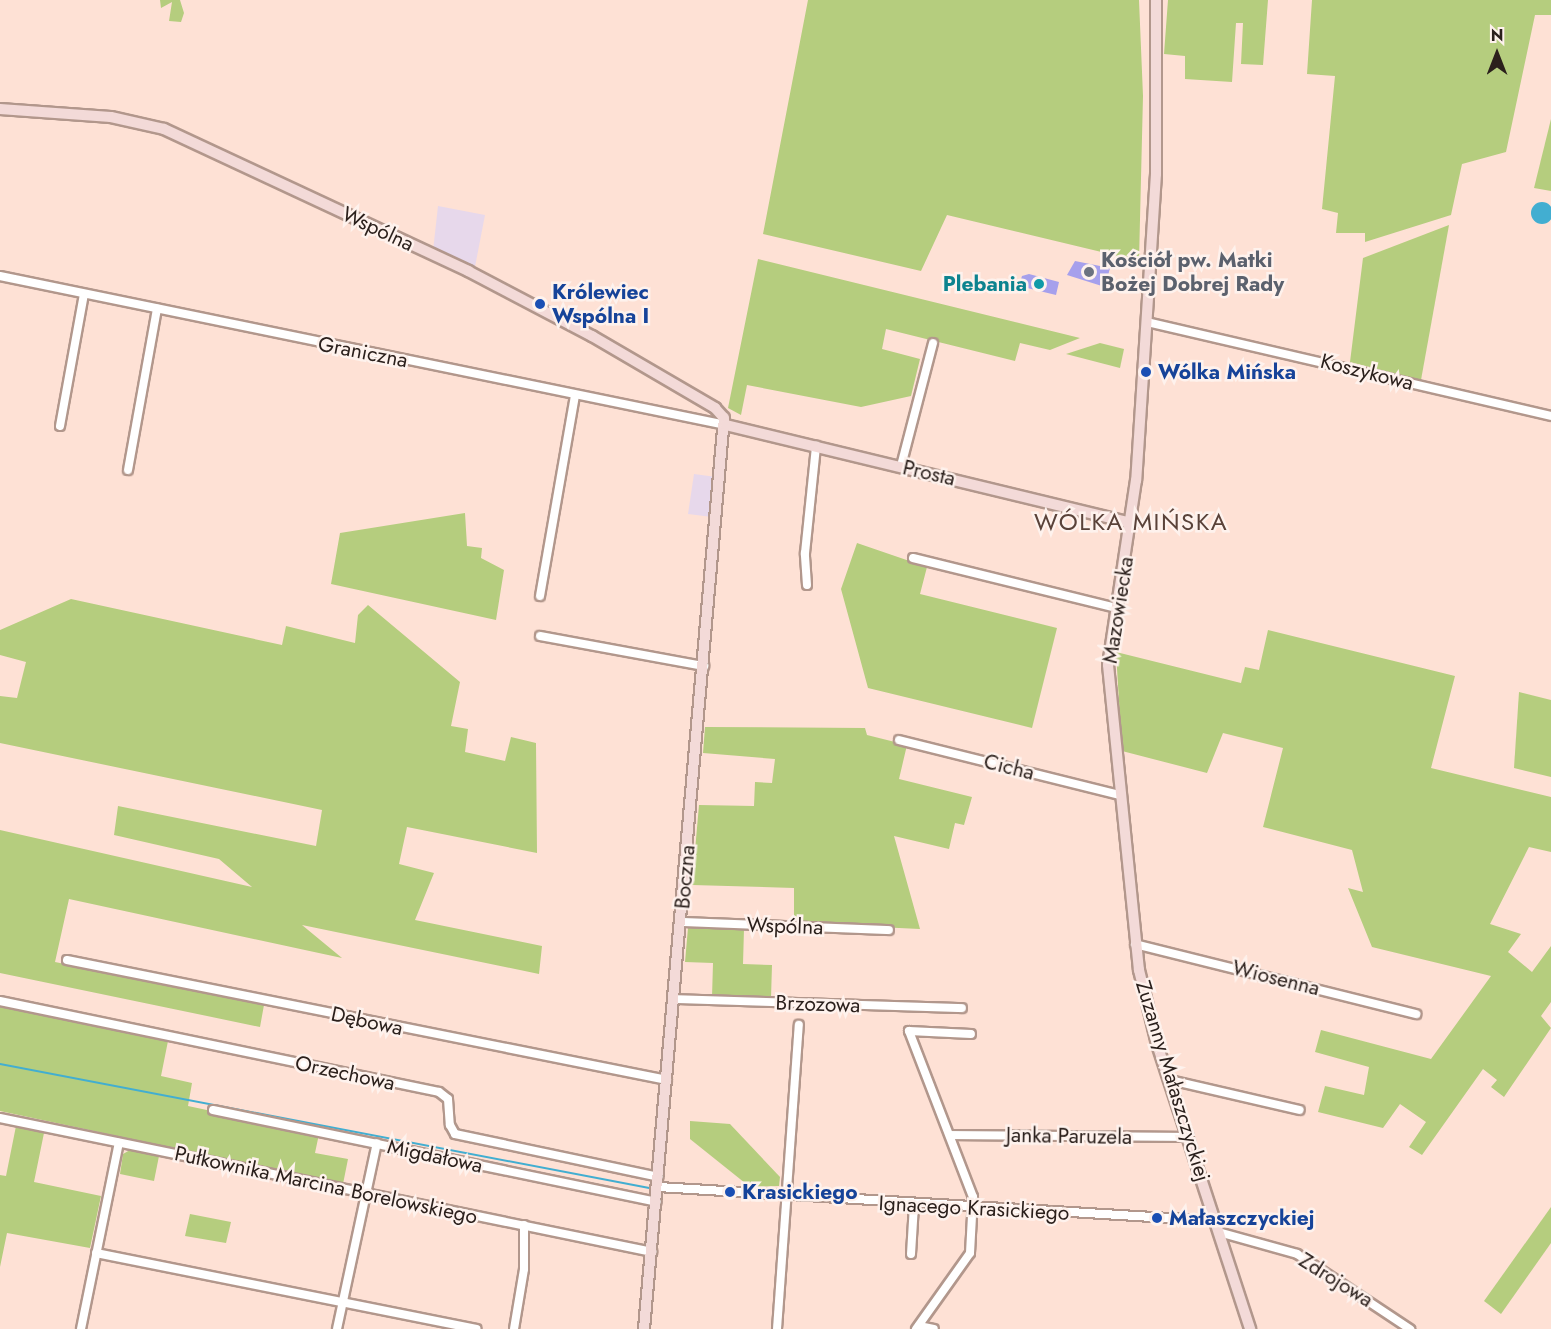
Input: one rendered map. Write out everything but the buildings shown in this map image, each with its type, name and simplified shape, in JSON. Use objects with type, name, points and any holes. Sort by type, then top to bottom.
[{"type":"street","name":"Mazowiecka","points":[[1139,970],[1119,795],[1108,665],[1132,523],[1147,322],[1158,134],[1156,0]]},
{"type":"street","name":"Wspólna","points":[[0,109],[111,117],[164,129],[468,271],[582,331],[716,408],[726,425]]},
{"type":"street","name":"Graniczna","points":[[0,276],[726,425]]},
{"type":"street","points":[[60,426],[84,294]]},
{"type":"street","points":[[128,470],[157,309]]},
{"type":"street","name":"Koszykowa","points":[[1147,322],[1551,416]]},
{"type":"street","points":[[901,466],[933,343]]},
{"type":"street","points":[[540,596],[575,395]]},
{"type":"street","name":"Prosta","points":[[726,425],[1132,523]]},
{"type":"street","name":"Boczna","points":[[644,1329],[726,425]]},
{"type":"street","points":[[807,585],[805,553],[816,446]]},
{"type":"street","points":[[913,558],[1116,608]]},
{"type":"street","points":[[540,636],[704,666]]},
{"type":"street","name":"Cicha","points":[[899,740],[1119,795]]},
{"type":"street","name":"Wspólna","points":[[681,922],[889,930]]},
{"type":"street","name":"Wiosenna","points":[[1135,944],[1416,1014]]},
{"type":"street","name":"Dębowa","points":[[67,960],[667,1080]]},
{"type":"street","name":"Zuzanny Małaszczyckiej","points":[[1139,970],[1170,1080],[1222,1233],[1250,1329]]},
{"type":"street","name":"Brzozowa","points":[[674,999],[962,1008]]},
{"type":"street","name":"Orzechowa","points":[[0,1001],[439,1092],[448,1099],[450,1125],[456,1134],[658,1182]]},
{"type":"street","points":[[777,1329],[784,1195],[799,1025]]},
{"type":"street","points":[[934,1329],[917,1327],[970,1253],[973,1197],[909,1031],[971,1034]]},
{"type":"street","points":[[1170,1080],[1300,1110]]},
{"type":"street","name":"Migdałowa","points":[[213,1110],[657,1202]]},
{"type":"street","name":"Pułkownika Marcina Borelowskiego","points":[[0,1118],[652,1252]]},
{"type":"street","name":"Janka Paruzela","points":[[950,1134],[1188,1137]]},
{"type":"street","points":[[81,1329],[119,1143]]},
{"type":"street","points":[[337,1329],[376,1143]]},
{"type":"street","name":"Ignacego Krasickiego","points":[[658,1182],[914,1205],[1218,1221]]},
{"type":"street","points":[[911,1254],[914,1205]]},
{"type":"street","points":[[514,1329],[524,1269],[524,1225]]},
{"type":"street","name":"Zdrojowa","points":[[1222,1233],[1297,1254],[1410,1329]]},
{"type":"street","points":[[96,1253],[476,1329]]},
{"type":"shaded area","points":[[438,206],[485,215],[474,272],[433,251]]},
{"type":"shaded area","points":[[694,474],[716,477],[712,517],[688,514]]},
{"type":"green space","points":[[160,0],[180,0],[184,13],[181,22],[169,21],[172,2],[161,8]]},
{"type":"green space","points":[[808,0],[1139,0],[1143,96],[1139,261],[947,215],[921,271],[763,234]]},
{"type":"green space","points":[[1168,0],[1268,0],[1263,65],[1241,64],[1243,23],[1236,23],[1232,82],[1185,79],[1185,56],[1164,54]]},
{"type":"green space","points":[[1312,0],[1551,0],[1551,15],[1535,15],[1506,152],[1462,164],[1451,215],[1365,242],[1365,233],[1336,233],[1338,213],[1322,209],[1335,76],[1307,74]]},
{"type":"green space","points":[[1551,119],[1551,191],[1534,188]]},
{"type":"green space","points":[[1449,225],[1421,380],[1350,362],[1363,258]]},
{"type":"green space","points":[[758,259],[1080,338],[1050,350],[1020,343],[1015,361],[886,329],[882,349],[920,359],[911,396],[861,407],[747,385],[741,415],[728,408]]},
{"type":"green space","points":[[1100,343],[1124,349],[1120,368],[1066,354]]},
{"type":"green space","points":[[465,513],[467,546],[482,548],[481,558],[504,570],[496,620],[331,584],[340,533]]},
{"type":"green space","points":[[857,543],[927,567],[920,594],[1057,628],[1032,728],[868,688],[841,589]]},
{"type":"green space","points":[[71,599],[282,645],[286,626],[355,643],[358,615],[368,605],[460,682],[451,726],[468,729],[465,752],[505,761],[511,737],[536,743],[537,853],[407,827],[399,864],[434,873],[415,920],[542,946],[539,974],[302,925],[342,958],[69,899],[55,962],[264,1005],[260,1027],[0,973],[0,830],[252,887],[219,859],[114,835],[118,806],[316,846],[322,810],[0,743],[0,696],[17,698],[26,662],[0,655],[0,630]]},
{"type":"green space","points":[[1268,630],[1455,676],[1431,768],[1551,797],[1551,852],[1529,847],[1490,924],[1521,934],[1508,952],[1532,972],[1551,946],[1551,1002],[1541,1016],[1551,1028],[1504,1097],[1491,1087],[1497,1080],[1483,1069],[1422,1155],[1409,1147],[1426,1122],[1400,1104],[1383,1128],[1318,1112],[1325,1086],[1364,1095],[1369,1067],[1315,1052],[1321,1030],[1431,1059],[1491,976],[1372,947],[1348,888],[1363,892],[1352,850],[1263,827],[1283,748],[1223,733],[1207,773],[1122,751],[1116,652],[1241,683],[1245,667],[1259,670]]},
{"type":"green space","points":[[1519,692],[1551,700],[1551,777],[1514,768]]},
{"type":"green space","points":[[705,727],[865,728],[867,735],[907,745],[899,779],[972,797],[964,825],[955,823],[949,849],[894,836],[920,929],[794,923],[794,888],[692,885],[699,805],[754,806],[755,782],[772,783],[775,759],[703,753]]},
{"type":"green space","points":[[688,928],[744,929],[743,964],[772,965],[771,998],[712,997],[713,963],[685,962]]},
{"type":"green space","points":[[0,1007],[168,1041],[161,1076],[192,1083],[188,1106],[319,1134],[315,1153],[348,1159],[343,1184],[0,1111]]},
{"type":"green space","points":[[690,1121],[730,1124],[780,1177],[779,1186],[750,1187],[690,1139]]},
{"type":"green space","points":[[16,1126],[44,1133],[34,1182],[101,1196],[90,1248],[7,1233],[0,1267],[0,1175],[6,1176]]},
{"type":"green space","points":[[130,1150],[159,1156],[154,1181],[120,1174],[123,1154]]},
{"type":"green space","points":[[1551,1207],[1551,1243],[1501,1314],[1484,1301]]},
{"type":"green space","points":[[190,1214],[231,1222],[226,1243],[185,1236]]},
{"type":"water","points":[[1542,202],[1552,209],[1553,213],[1546,223],[1542,224],[1532,217],[1531,213],[1538,203]]},
{"type":"waterway","points":[[0,1064],[649,1188]]},
{"type":"place","name":"Kościół pw. Matki Bożej Dobrej Rady","points":[[1089,272]]},
{"type":"place","name":"Plebania","points":[[1039,284]]},
{"type":"place","name":"Królewiec Wspólna I","points":[[540,304]]},
{"type":"place","name":"Wólka Mińska","points":[[1146,372]]},
{"type":"place","name":"Krasickiego","points":[[730,1192]]},
{"type":"place","name":"Małaszczyckiej","points":[[1157,1218]]},
{"type":"district","name":"WÓLKA MIŃSKA","points":[[1131,522]]}]
